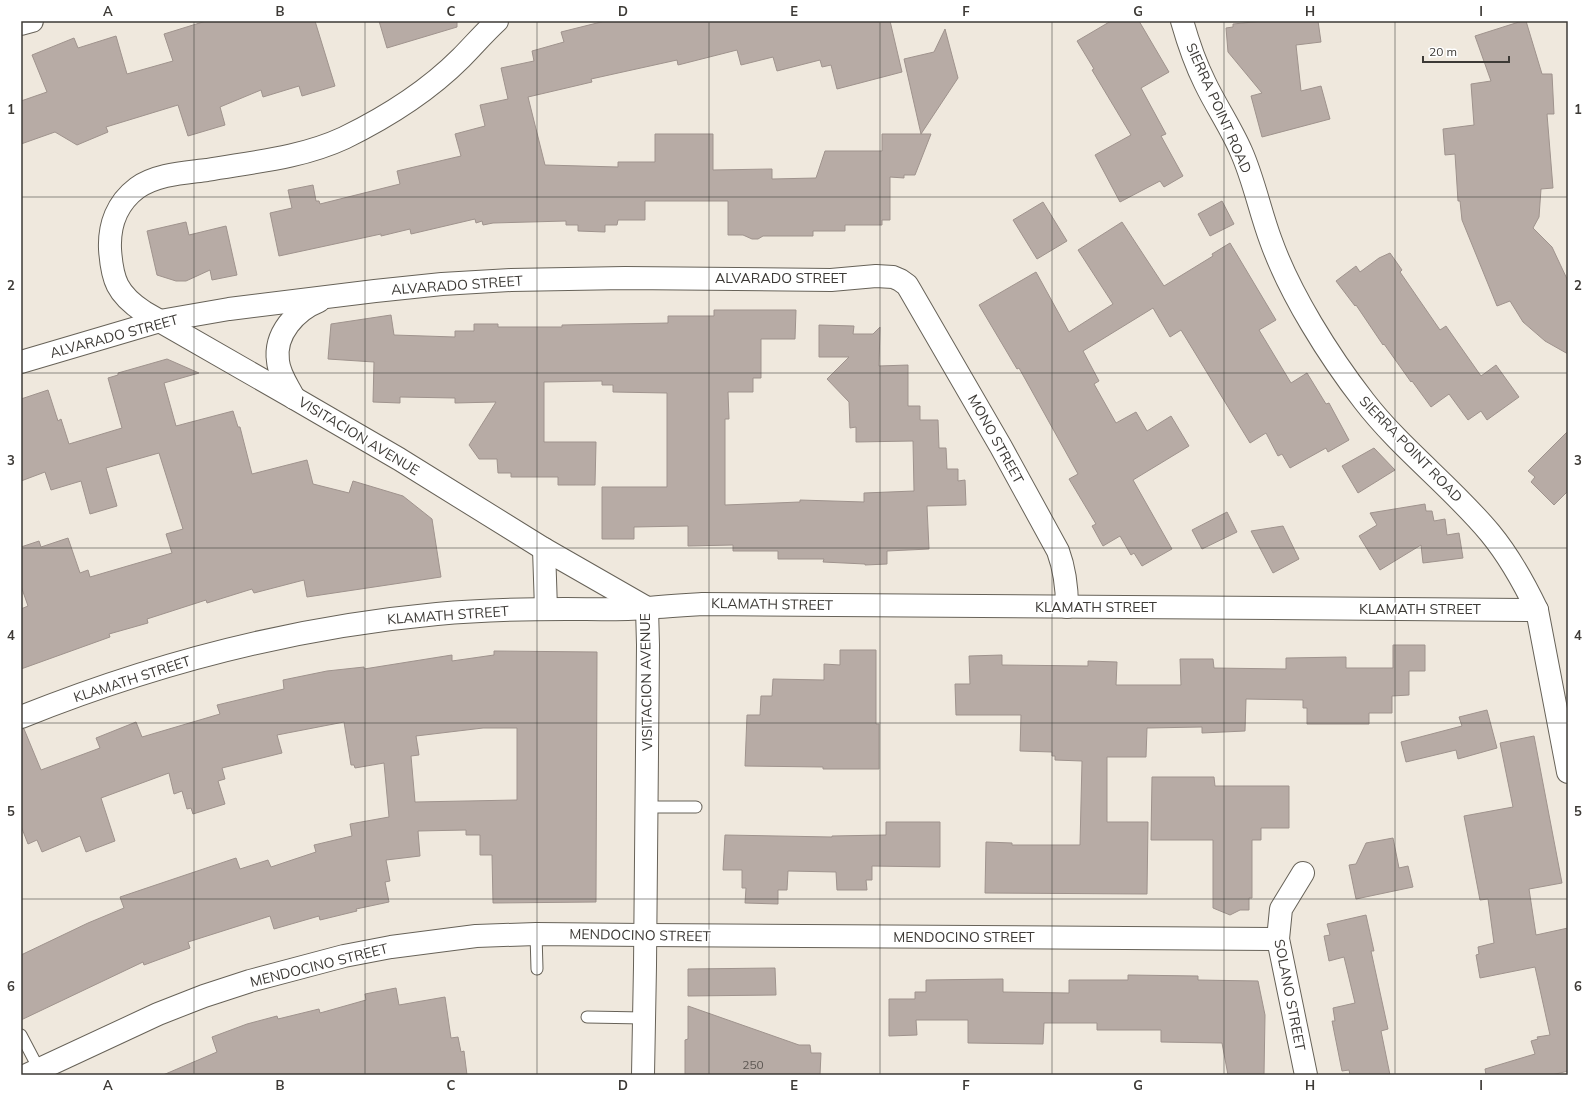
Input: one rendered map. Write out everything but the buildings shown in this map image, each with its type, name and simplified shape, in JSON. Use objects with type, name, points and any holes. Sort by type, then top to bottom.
[{"type":"street","points":[[21,24],[32,21]]},
{"type":"street","name":"VISITACION AVENUE","points":[[497,21],[461,58],[428,86],[407,102],[344,138],[306,152],[273,160],[162,177],[138,188],[122,202],[113,220],[110,239],[111,265],[118,287],[130,302],[160,321],[399,459],[544,549],[647,608],[646,935],[643,1075]]},
{"type":"street","name":"SIERRA POINT ROAD","points":[[1182,21],[1194,59],[1242,152],[1271,241],[1283,271],[1329,352],[1374,414],[1427,469],[1460,500],[1490,533],[1526,588],[1537,610],[1568,772]]},
{"type":"street","name":"ALVARADO STREET","points":[[21,362],[160,321],[229,309],[442,284],[511,280],[625,278],[831,280],[876,276],[893,277],[900,280]]},
{"type":"street","name":"MONO STREET","points":[[900,280],[910,290],[933,328],[1058,551],[1064,565],[1067,607]]},
{"type":"street","points":[[294,398],[282,377],[277,351],[283,335],[292,319],[301,311],[331,297]]},
{"type":"street","points":[[544,549],[546,609]]},
{"type":"street","name":"KLAMATH STREET","points":[[21,718],[112,684],[194,659],[257,643],[380,621],[430,614],[546,609],[647,608],[702,604],[1537,610]]},
{"type":"street","name":"SOLANO STREET","points":[[1303,872],[1281,909],[1278,939],[1306,1075]]},
{"type":"street","name":"MENDOCINO STREET","points":[[36,1073],[158,1014],[204,996],[250,981],[344,956],[391,947],[476,936],[536,934],[1278,939]]},
{"type":"lane","points":[[647,807],[696,807]]},
{"type":"lane","points":[[536,934],[537,969]]},
{"type":"lane","points":[[587,1017],[644,1018]]},
{"type":"lane","points":[[21,1035],[36,1073]]}]
